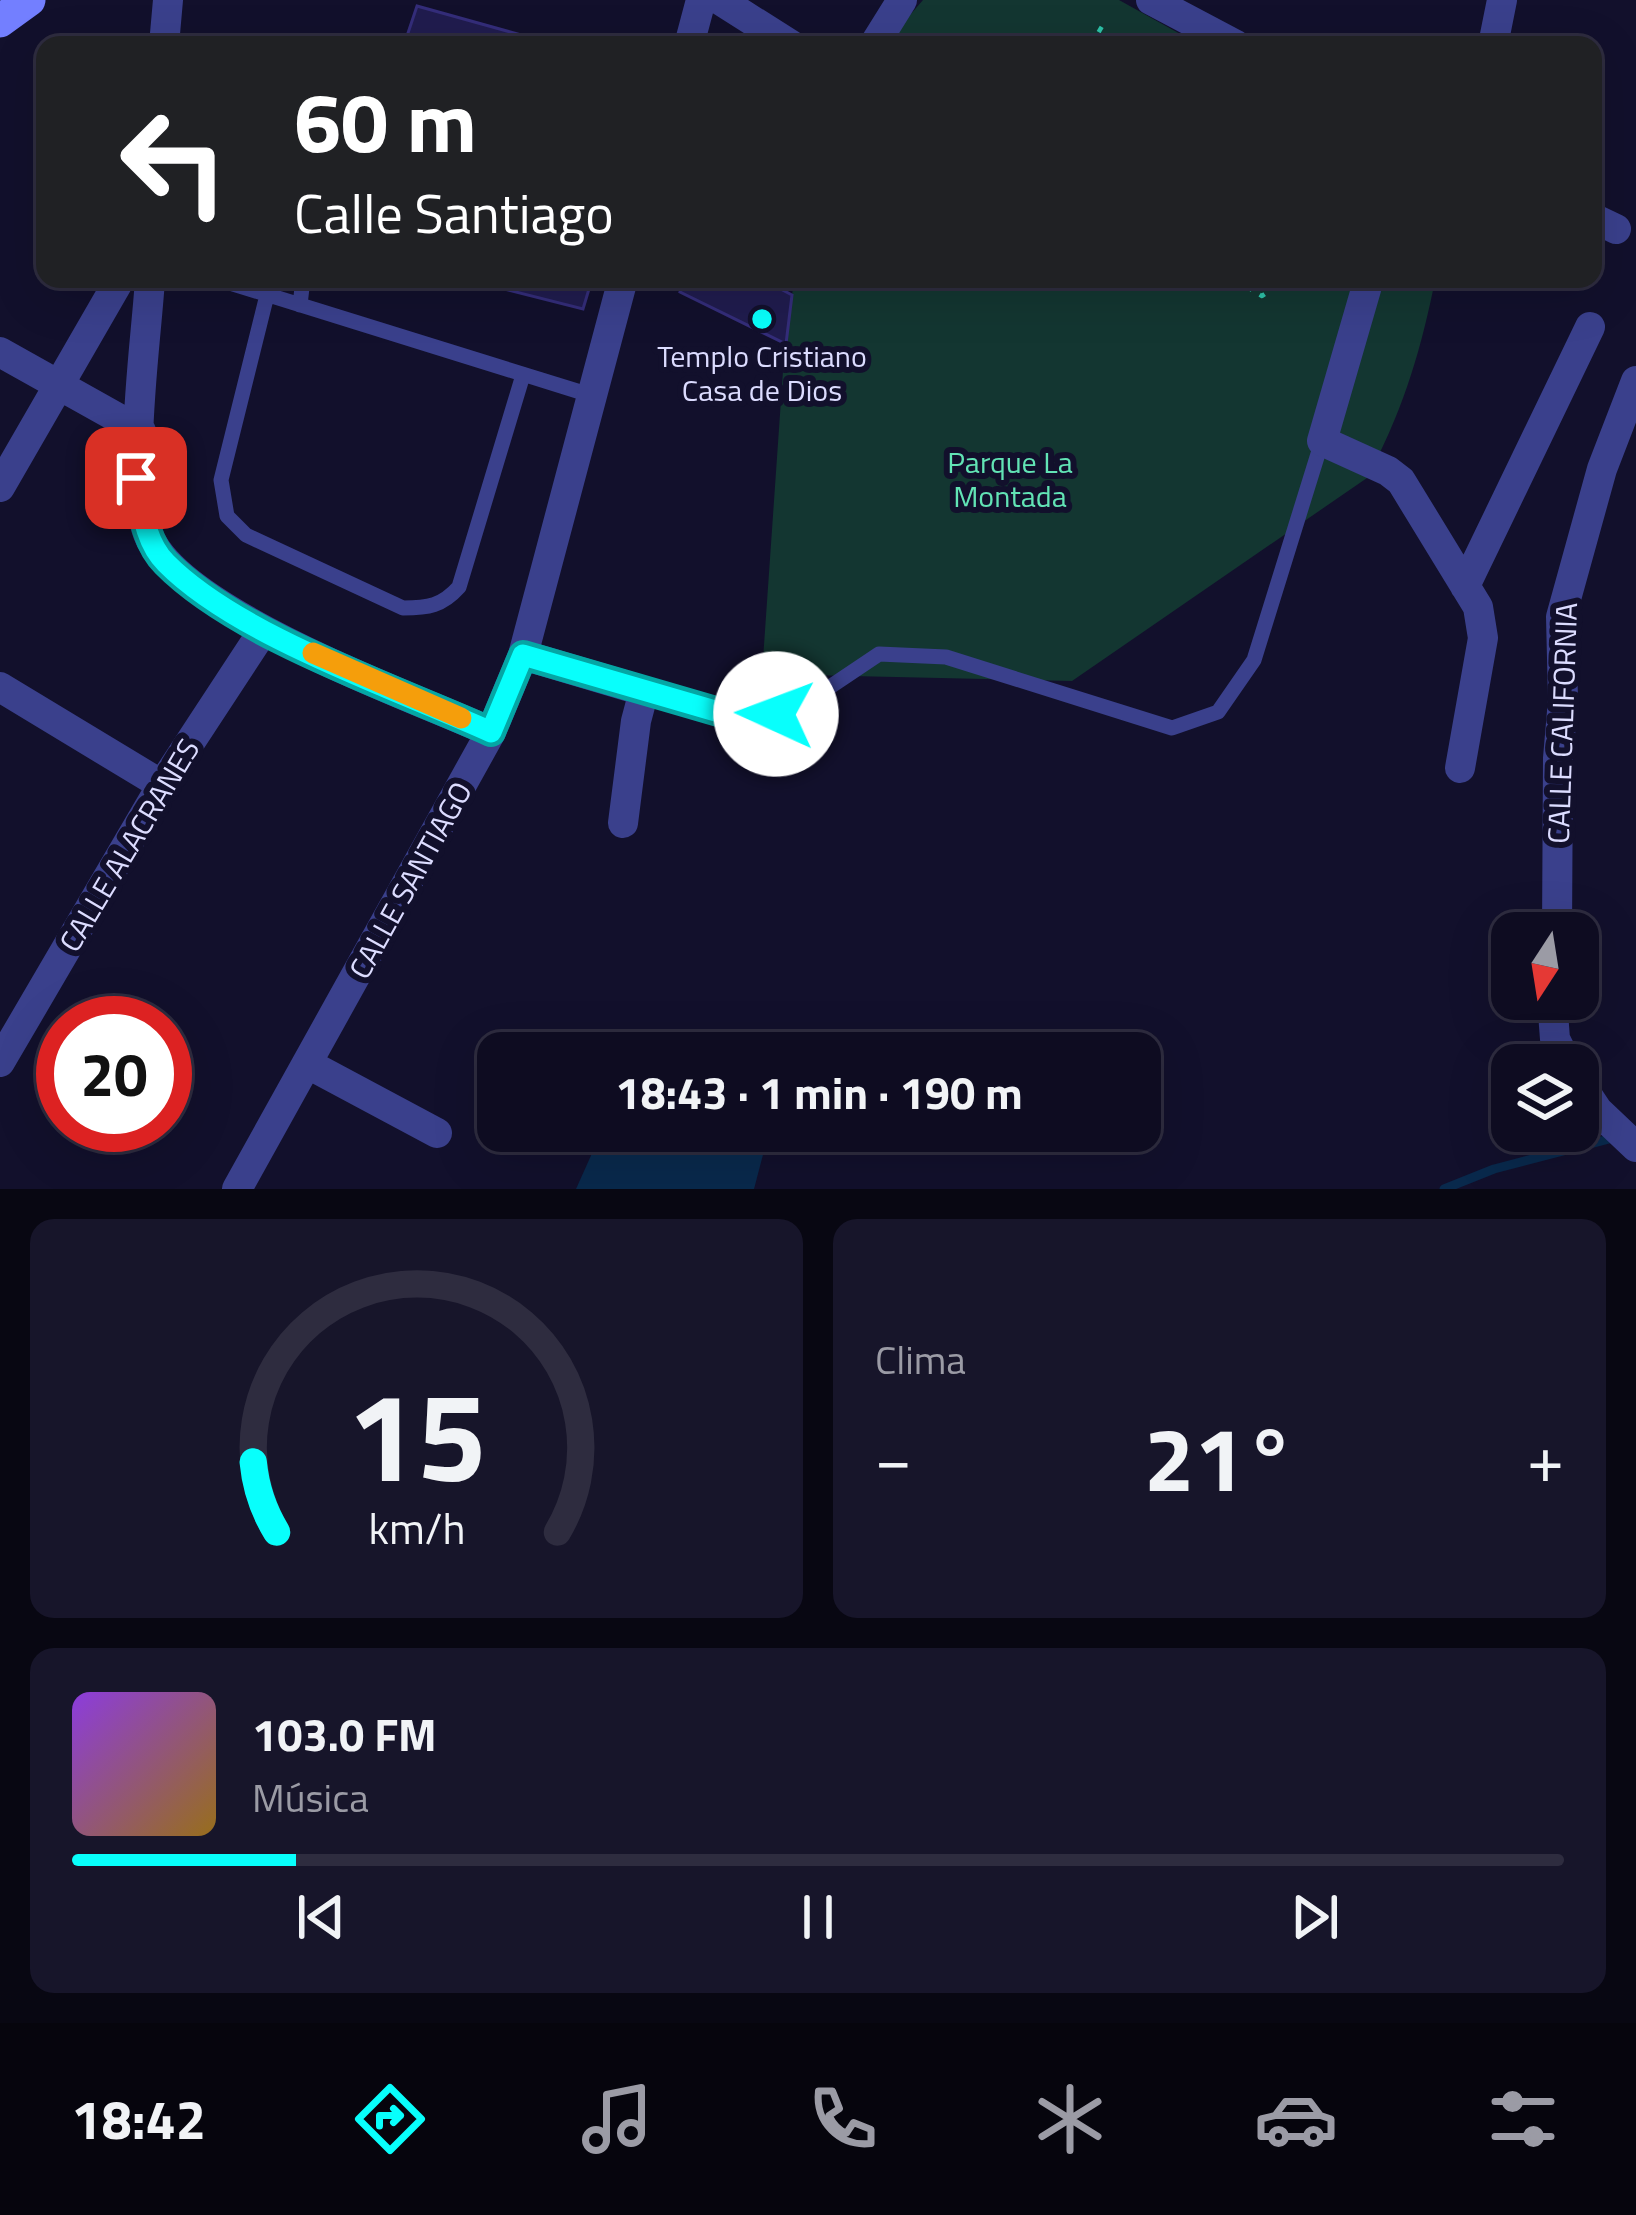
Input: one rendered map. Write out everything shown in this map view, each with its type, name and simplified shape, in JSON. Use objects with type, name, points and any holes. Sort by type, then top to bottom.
[{"type":"main road","points":[[0,21],[29,0]]},
{"type":"street","points":[[165,36],[168,0]]},
{"type":"street","points":[[691,36],[701,0]]},
{"type":"street","points":[[720,0],[777,36]]},
{"type":"street","points":[[880,36],[902,0]]},
{"type":"street","points":[[1151,0],[1193,10],[1225,36]]},
{"type":"street","points":[[1495,36],[1502,0]]},
{"type":"street","points":[[0,487],[115,288]]},
{"type":"street","points":[[149,288],[136,478],[148,536],[164,561],[263,631],[491,732]]},
{"type":"street","name":"CALLE SANTIAGO","points":[[237,1189],[491,732],[523,655],[620,288]]},
{"type":"street","points":[[1366,288],[1322,441],[1401,481],[1478,607],[1483,638],[1460,768]]},
{"type":"street","points":[[1465,586],[1590,327]]},
{"type":"street","points":[[0,352],[141,431]]},
{"type":"street","name":"CALLE CALIFORNIA","points":[[1557,912],[1561,617],[1602,469],[1636,381]]},
{"type":"street","name":"CALLE ALACRANES","points":[[0,1062],[162,785],[263,631]]},
{"type":"street","points":[[523,655],[644,692],[623,823]]},
{"type":"street","points":[[0,687],[162,785]]},
{"type":"street","points":[[308,1064],[437,1132]]},
{"type":"street","points":[[1599,1112],[1636,1147]]},
{"type":"lane","points":[[246,288],[590,395]]},
{"type":"lane","points":[[300,305],[302,288]]},
{"type":"lane","points":[[267,295],[221,480],[226,516],[245,535],[403,608],[429,608],[448,600],[459,586],[524,375]]},
{"type":"lane","points":[[644,692],[753,722],[800,707],[879,654],[946,657],[1172,728],[1218,712],[1254,661],[1322,441]]},
{"type":"path","points":[[1096,36],[1104,23]]},
{"type":"green space","points":[[923,0],[1119,0],[1184,36],[892,36]]},
{"type":"green space","name":"Parque La Montada","points":[[793,288],[1433,290],[1407,387],[1367,478],[1072,681],[762,674]]},
{"type":"water","points":[[593,1152],[764,1152],[754,1189],[576,1189]]},
{"type":"building","points":[[417,6],[525,36],[407,36]]},
{"type":"building","points":[[500,288],[589,288],[583,309]]},
{"type":"building","name":"Templo Cristiano Casa de Dios","points":[[681,288],[779,288],[792,295],[786,344],[680,292]]},
{"type":"waterway","points":[[1444,1189],[1494,1169],[1613,1138]]},
{"type":"slow traffic","points":[[313,653],[461,718]]},
{"type":"place","name":"Templo Cristiano Casa de Dios","points":[[762,319]]},
{"type":"route","points":[[136,478],[148,536],[164,561],[208,596],[263,631],[491,732],[523,655],[753,722],[776,714]]}]
